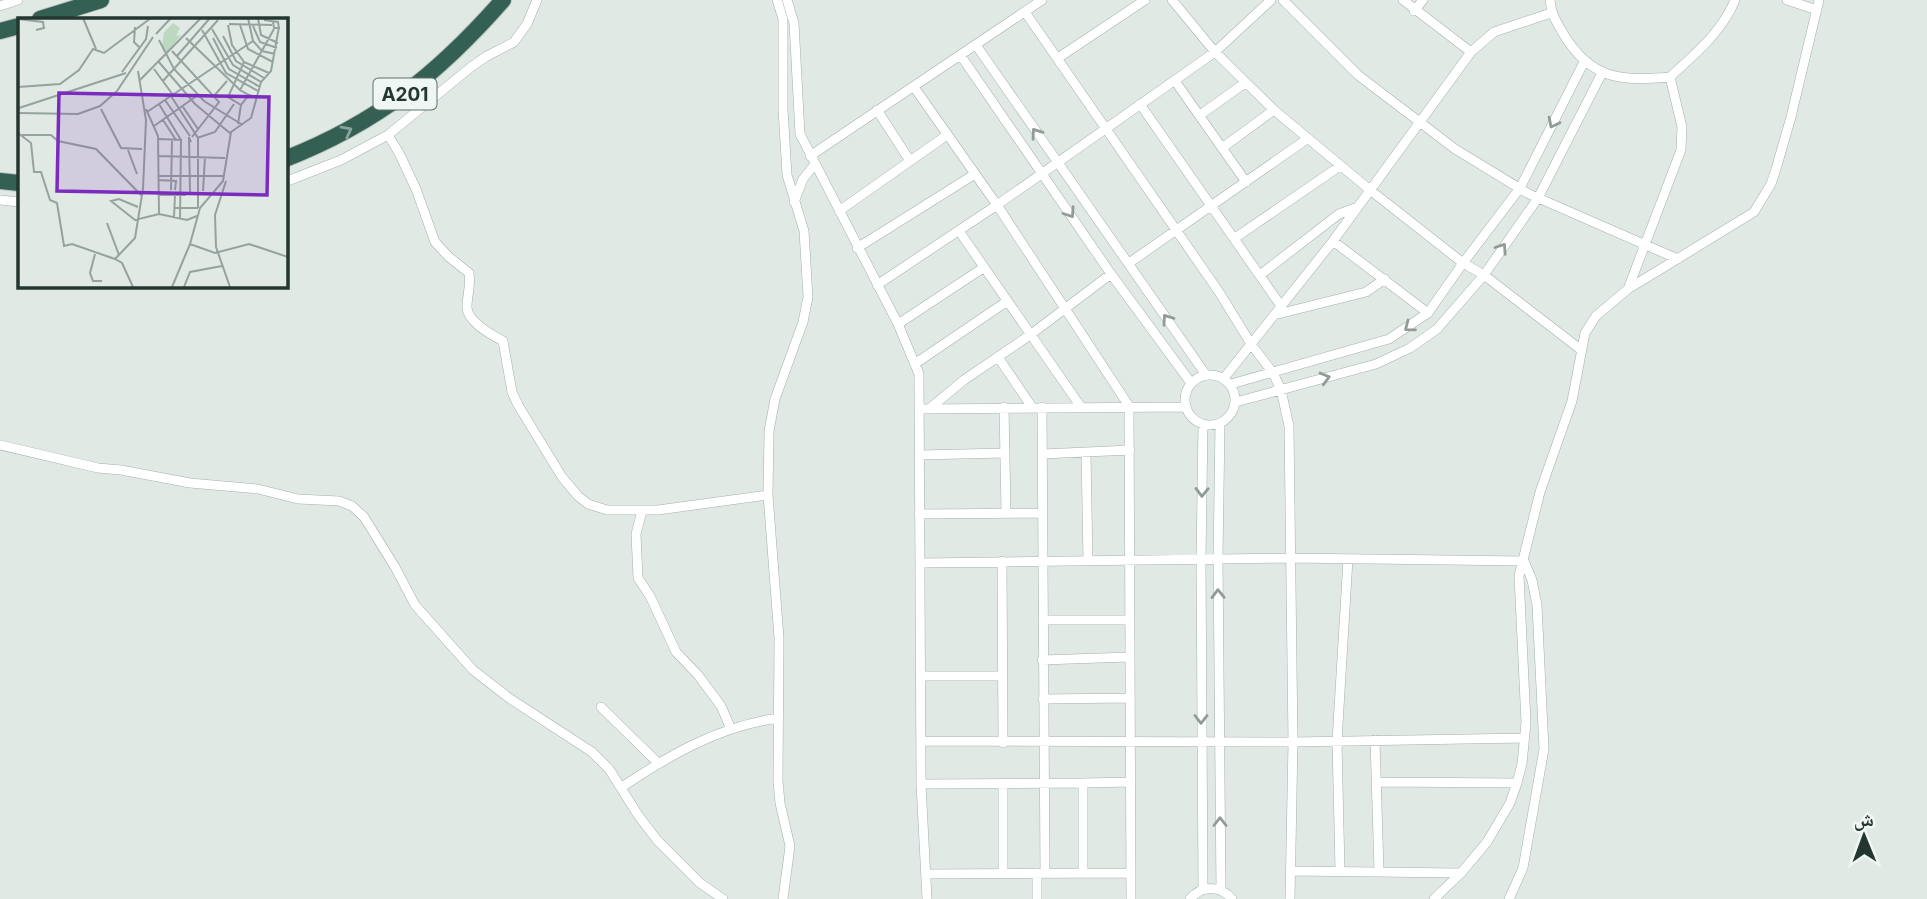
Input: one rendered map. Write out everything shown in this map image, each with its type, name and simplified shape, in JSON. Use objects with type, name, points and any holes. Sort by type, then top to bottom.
[{"type":"highway","points":[[43,18],[102,0]]},
{"type":"highway","name":"A201","points":[[287,158],[351,129],[411,90],[443,64],[503,0]]},
{"type":"highway","points":[[0,32],[18,26]]},
{"type":"highway","points":[[0,181],[18,183]]},
{"type":"street","points":[[0,6],[18,0]]},
{"type":"street","points":[[287,181],[341,160],[388,135],[479,61],[514,42],[527,24],[537,0]]},
{"type":"street","points":[[777,0],[783,19],[783,109],[787,176],[804,231],[808,297],[803,322],[771,414],[768,495],[779,638],[779,794],[790,846],[783,899]]},
{"type":"street","points":[[788,0],[794,23],[798,124],[812,160],[916,363],[924,409],[919,514],[921,784],[927,899]]},
{"type":"street","points":[[794,202],[812,160],[877,110],[1041,0]]},
{"type":"street","points":[[1058,58],[1145,0]]},
{"type":"street","points":[[1172,0],[1245,83],[1307,139],[1462,263],[1484,275],[1580,349]]},
{"type":"street","points":[[877,285],[997,205],[1215,52],[1270,0]]},
{"type":"street","points":[[1283,0],[1358,75],[1455,149],[1538,198],[1678,259]]},
{"type":"street","points":[[1403,0],[1471,52]]},
{"type":"street","points":[[1414,10],[1423,0]]},
{"type":"street","points":[[1550,0],[1551,13],[1584,62],[1602,73],[1640,79],[1670,77],[1715,34],[1729,16],[1735,0]]},
{"type":"street","points":[[1434,899],[1487,842],[1510,803],[1517,783],[1525,738],[1519,576],[1539,492],[1572,401],[1585,333],[1596,316],[1628,289],[1754,212],[1765,197],[1791,117],[1818,5],[1787,0]]},
{"type":"street","points":[[1026,12],[1220,292],[1251,344],[1273,373],[1281,390],[1289,426],[1293,741],[1290,899]]},
{"type":"street","points":[[1227,381],[1251,344],[1333,241],[1471,52],[1494,32],[1551,13]]},
{"type":"street","points":[[976,45],[1206,375],[1227,381],[1273,373],[1389,339],[1427,313],[1520,188],[1584,62]]},
{"type":"street","points":[[961,56],[1111,274],[1191,383]]},
{"type":"street","points":[[1206,375],[1191,383],[1185,397],[1186,407],[1192,417],[1203,424],[1220,423],[1228,418],[1236,402],[1376,364],[1410,348],[1437,329],[1484,275],[1538,198],[1602,73]]},
{"type":"street","points":[[1628,289],[1669,188],[1683,140],[1670,77]]},
{"type":"street","points":[[1175,81],[1245,182]]},
{"type":"street","points":[[1200,115],[1245,83]]},
{"type":"street","points":[[914,87],[997,205],[1129,406],[1131,899]]},
{"type":"street","points":[[1140,104],[1281,306]]},
{"type":"street","points":[[877,110],[910,161]]},
{"type":"street","points":[[1222,148],[1274,110]]},
{"type":"street","points":[[388,135],[416,190],[435,242],[449,257],[468,270],[468,312],[478,324],[503,341],[515,399],[562,477],[578,496],[593,506],[607,510],[642,511],[768,495]]},
{"type":"street","points":[[839,211],[947,135]]},
{"type":"street","points":[[1129,263],[1307,139]]},
{"type":"street","points":[[1235,238],[1340,166]]},
{"type":"street","points":[[857,248],[975,174]]},
{"type":"street","points":[[0,200],[18,202]]},
{"type":"street","points":[[1260,275],[1339,214],[1358,207]]},
{"type":"street","points":[[959,231],[1081,407]]},
{"type":"street","points":[[1333,241],[1427,313]]},
{"type":"street","points":[[898,324],[983,268]]},
{"type":"street","points":[[924,409],[1111,274]]},
{"type":"street","points":[[1274,315],[1366,292],[1385,279]]},
{"type":"street","points":[[916,363],[1006,302]]},
{"type":"street","points":[[998,357],[1032,407]]},
{"type":"street","points":[[1227,381],[1236,402]]},
{"type":"street","points":[[1003,407],[1006,512]]},
{"type":"street","points":[[1037,899],[1041,873],[1044,784],[1042,407]]},
{"type":"street","points":[[924,409],[1186,407]]},
{"type":"street","points":[[1220,423],[1217,559],[1221,890]]},
{"type":"street","points":[[1202,889],[1203,424]]},
{"type":"street","points":[[0,445],[98,468],[190,483],[258,489],[298,499],[339,501],[352,506],[364,517],[395,566],[415,605],[473,670],[509,698],[592,752],[609,769],[657,840],[699,883],[723,899]]},
{"type":"street","points":[[1043,454],[1130,450]]},
{"type":"street","points":[[920,455],[1005,453]]},
{"type":"street","points":[[1086,453],[1088,560]]},
{"type":"street","points":[[642,511],[636,534],[638,578],[650,596],[676,652],[698,675],[721,706],[731,729]]},
{"type":"street","points":[[919,514],[1042,513]]},
{"type":"street","points":[[920,563],[1290,558],[1524,561]]},
{"type":"street","points":[[1340,871],[1337,741],[1348,559]]},
{"type":"street","points":[[1002,561],[1003,743]]},
{"type":"street","points":[[1509,899],[1523,869],[1545,748],[1537,605],[1532,580],[1524,561]]},
{"type":"street","points":[[1043,620],[1129,620]]},
{"type":"street","points":[[1042,660],[1129,657]]},
{"type":"street","points":[[921,676],[1002,676]]},
{"type":"street","points":[[1043,699],[1130,698]]},
{"type":"street","points":[[601,707],[658,763]]},
{"type":"street","points":[[622,787],[658,763],[701,740],[731,729],[779,718]]},
{"type":"street","points":[[922,741],[1043,743],[1525,738]]},
{"type":"street","points":[[1375,740],[1379,871]]},
{"type":"street","points":[[921,784],[1131,782]]},
{"type":"street","points":[[1377,782],[1517,783]]},
{"type":"street","points":[[1083,783],[1083,873]]},
{"type":"street","points":[[1003,784],[1003,873]]},
{"type":"street","points":[[1291,871],[1461,873]]},
{"type":"street","points":[[926,874],[1131,873]]},
{"type":"street","points":[[1190,899],[1202,889],[1221,890],[1232,899]]}]
